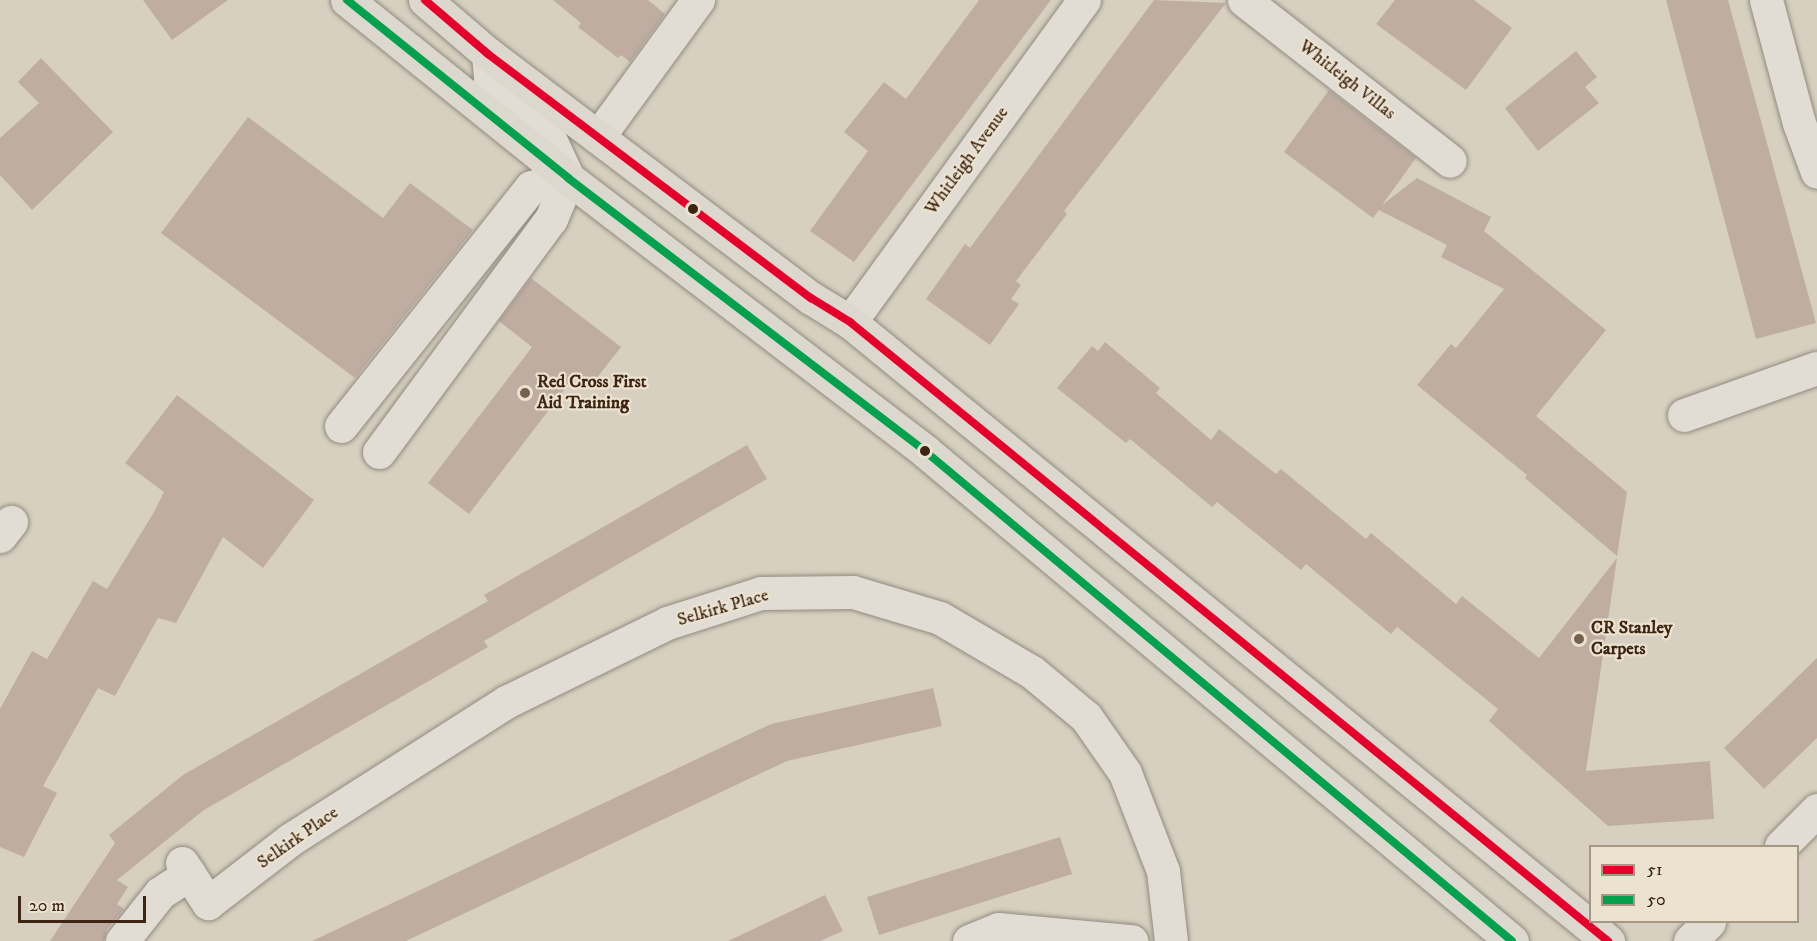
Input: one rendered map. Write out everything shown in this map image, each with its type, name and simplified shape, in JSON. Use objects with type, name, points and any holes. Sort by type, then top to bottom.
[{"type":"main road","points":[[347,0],[568,178],[926,452],[1512,941]]},
{"type":"main road","points":[[425,0],[488,54],[811,298],[850,322],[1608,941]]},
{"type":"street","points":[[598,137],[698,0]]},
{"type":"street","name":"Whitleigh Avenue","points":[[850,322],[1084,0]]},
{"type":"street","name":"Whitleigh Villas","points":[[1244,0],[1450,161]]},
{"type":"street","points":[[1766,0],[1799,123],[1817,172]]},
{"type":"street","points":[[380,452],[551,219],[568,178],[541,120],[490,79],[488,54]]},
{"type":"street","points":[[341,426],[531,187],[568,178]]},
{"type":"street","points":[[1684,415],[1817,368]]},
{"type":"street","name":"Selkirk Place","points":[[122,941],[160,893],[185,869],[208,903],[291,840],[506,702],[667,623],[761,593],[853,592],[940,618],[1032,672],[1086,717],[1125,773],[1163,871],[1171,941]]},
{"type":"street","points":[[1782,845],[1817,810]]},
{"type":"street","points":[[1690,941],[1707,923]]},
{"type":"street","points":[[969,941],[999,929],[1131,941]]},
{"type":"building","points":[[143,0],[228,0],[172,40]]},
{"type":"building","points":[[553,0],[648,0],[665,14],[630,62],[621,55],[618,58],[578,27],[581,23]]},
{"type":"building","points":[[979,0],[1051,0],[854,262],[810,231],[868,151],[844,132],[884,82],[906,99]]},
{"type":"building","points":[[1154,0],[1226,3],[1064,211],[1067,214],[1016,281],[1021,285],[1011,299],[1019,304],[990,345],[926,299],[965,244],[970,248]]},
{"type":"building","points":[[1395,0],[1474,0],[1512,28],[1466,90],[1376,24]]},
{"type":"building","points":[[1666,0],[1728,0],[1816,323],[1756,339]]},
{"type":"building","points":[[1576,51],[1597,77],[1585,87],[1599,103],[1538,151],[1505,108]]},
{"type":"building","points":[[41,58],[113,132],[32,210],[0,175],[0,138],[39,103],[18,82]]},
{"type":"building","points":[[1329,90],[1416,158],[1382,205],[1417,178],[1491,217],[1484,231],[1606,330],[1536,416],[1627,492],[1617,556],[1525,478],[1527,475],[1417,385],[1451,344],[1456,348],[1504,289],[1441,257],[1447,245],[1379,210],[1373,218],[1284,152]]},
{"type":"building","points":[[248,117],[383,218],[410,183],[473,230],[355,378],[161,233]]},
{"type":"building","name":"Red Cross First Aid Training","points":[[531,278],[621,347],[589,388],[575,376],[469,514],[428,483],[532,347],[499,321]]},
{"type":"building","points":[[1105,342],[1160,388],[1156,393],[1211,440],[1219,429],[1276,474],[1281,469],[1366,539],[1371,533],[1456,604],[1462,596],[1539,658],[1617,558],[1586,771],[1710,761],[1714,819],[1608,826],[1489,721],[1498,709],[1397,627],[1391,634],[1306,564],[1301,570],[1217,502],[1212,507],[1130,439],[1126,443],[1057,388],[1092,346],[1098,351]]},
{"type":"building","points":[[177,395],[314,500],[263,568],[223,537],[176,623],[158,618],[115,696],[98,688],[43,786],[57,793],[24,857],[0,847],[0,709],[32,651],[47,659],[93,581],[107,589],[154,512],[164,492],[125,463]]},
{"type":"building","points":[[747,445],[767,479],[484,641],[488,647],[204,810],[117,880],[128,887],[117,904],[124,909],[107,929],[104,941],[50,941],[115,843],[109,835],[183,775],[488,601],[484,595]]},
{"type":"building","points":[[1817,658],[1817,738],[1764,789],[1724,748]]},
{"type":"building","points":[[933,688],[942,726],[787,761],[406,941],[312,941],[771,724]]},
{"type":"building","points":[[1060,837],[1072,874],[879,935],[867,897]]},
{"type":"building","points":[[825,895],[843,931],[820,941],[728,941]]},
{"type":"transit line","name":"50","points":[[347,0],[568,178],[926,452],[1512,941]]},
{"type":"transit line","name":"51","points":[[425,0],[488,54],[811,298],[850,322],[1608,941]]},
{"type":"place","name":"Red Cross First Aid Training","points":[[525,393]]},
{"type":"place","name":"CR Stanley Carpets","points":[[1579,639]]}]
